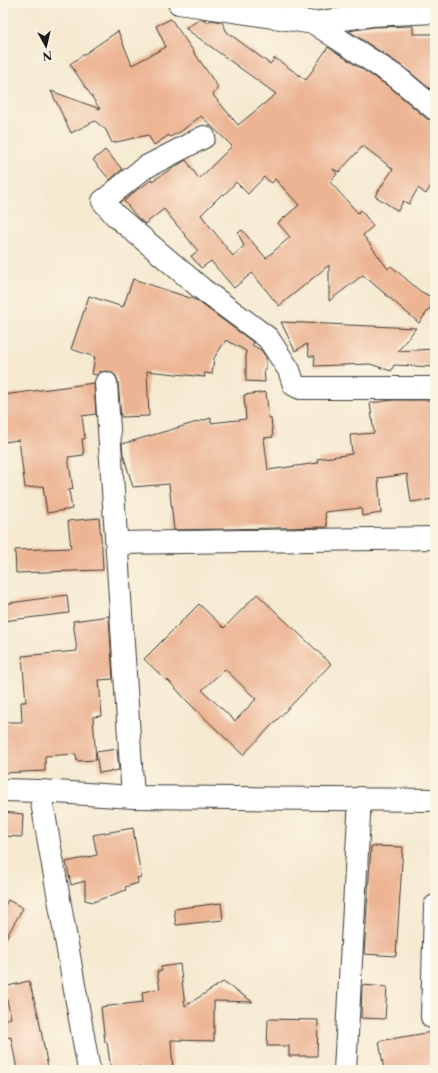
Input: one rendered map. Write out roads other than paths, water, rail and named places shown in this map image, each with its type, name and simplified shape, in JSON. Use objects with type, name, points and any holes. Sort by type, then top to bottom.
[{"type":"street","points":[[179,3],[314,23],[372,15],[435,12]]},
{"type":"street","points":[[314,23],[398,78],[435,109]]},
{"type":"street","points":[[204,136],[144,168],[102,201],[115,215],[202,289],[268,338],[289,370],[294,385],[300,388],[435,388]]},
{"type":"street","points":[[106,383],[133,797]]},
{"type":"street","points":[[117,543],[435,538]]},
{"type":"street","points":[[3,790],[133,797],[360,798],[435,800]]},
{"type":"street","points":[[40,791],[89,1070]]},
{"type":"street","points":[[345,1070],[360,798]]},
{"type":"street","points":[[432,1017],[435,906]]}]
